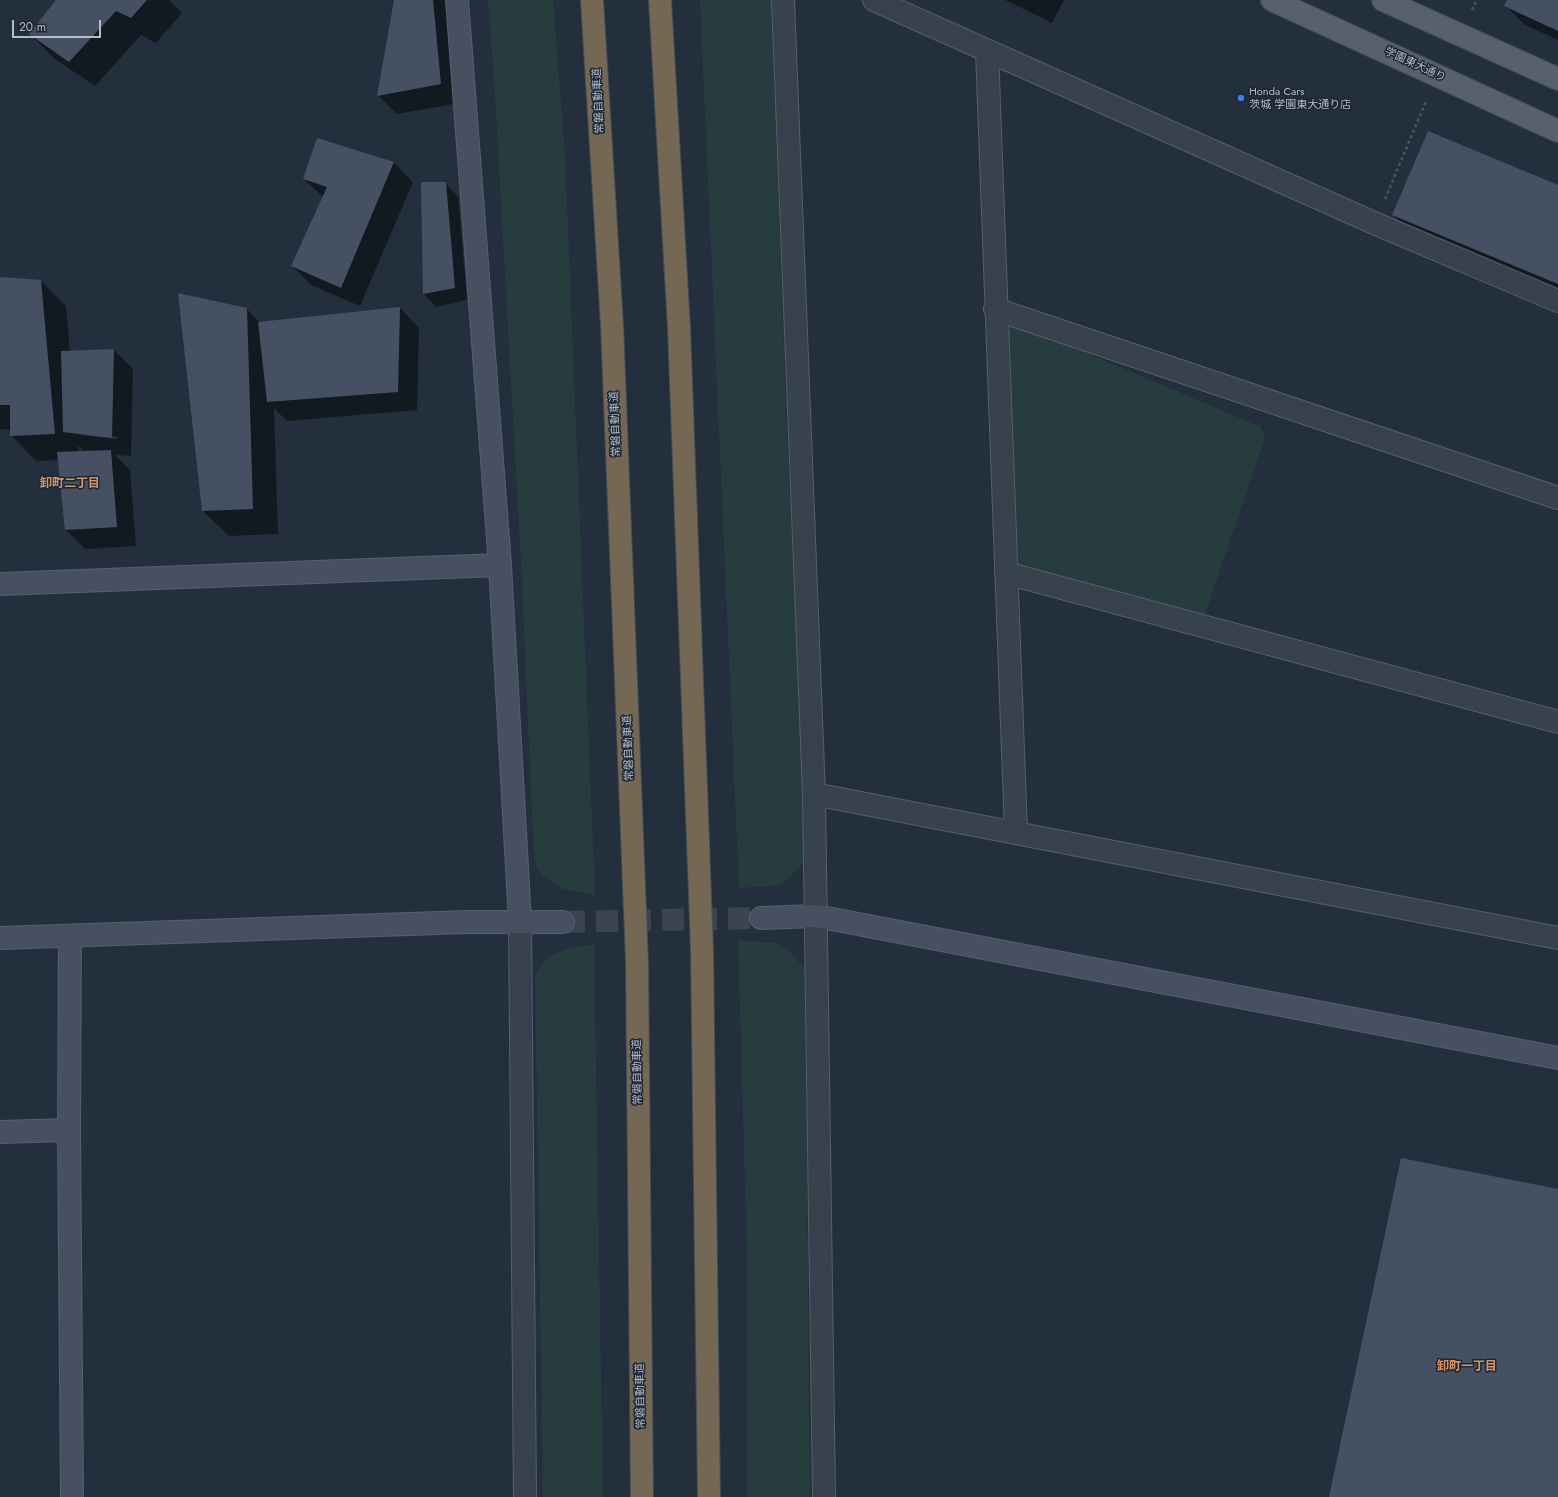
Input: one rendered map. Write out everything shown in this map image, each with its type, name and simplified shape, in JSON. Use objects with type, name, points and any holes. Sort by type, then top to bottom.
[{"type":"highway","name":"常磐自動車道","points":[[592,0],[612,325],[637,962],[642,1497]]},
{"type":"highway","points":[[660,0],[679,328],[702,950],[708,1497]]},
{"type":"main road","name":"学園東大通り","points":[[1272,0],[1558,131]]},
{"type":"main road","points":[[1383,0],[1558,79]]},
{"type":"street","points":[[458,0],[500,565],[520,921],[526,1497]]},
{"type":"street","points":[[783,0],[814,794],[824,1497]]},
{"type":"street","points":[[874,0],[1374,223],[1558,301]]},
{"type":"street","points":[[987,51],[995,309],[1016,832]]},
{"type":"street","points":[[995,309],[1558,498]]},
{"type":"street","points":[[0,584],[500,565]]},
{"type":"street","points":[[1006,573],[1558,722]]},
{"type":"street","points":[[814,794],[1558,938]]},
{"type":"street","points":[[761,918],[816,916],[1558,1058]]},
{"type":"street","points":[[0,938],[520,921],[563,922]]},
{"type":"street","points":[[70,936],[69,1130],[72,1497]]},
{"type":"street","points":[[0,1132],[69,1130]]},
{"type":"path","points":[[1472,10],[1477,0]]},
{"type":"path","points":[[1374,223],[1426,101]]},
{"type":"green space","points":[[488,0],[553,0],[565,154],[595,895],[563,889],[542,876],[534,861],[521,561],[494,78]]},
{"type":"green space","points":[[700,0],[771,0],[787,434],[804,791],[804,858],[799,868],[784,882],[773,886],[739,888]]},
{"type":"green space","points":[[1002,317],[1261,427],[1265,437],[1205,615],[1014,567]]},
{"type":"green space","points":[[738,940],[775,943],[790,952],[805,969],[810,1497],[747,1497],[747,1256]]},
{"type":"green space","points":[[594,945],[603,1497],[543,1497],[535,974],[549,956],[572,947]]},
{"type":"building","points":[[56,0],[147,0],[131,18],[116,11],[69,62],[29,34]]},
{"type":"building","points":[[394,0],[433,0],[441,84],[377,96]]},
{"type":"building","points":[[1507,0],[1558,0],[1558,31],[1504,6]]},
{"type":"building","points":[[1428,131],[1558,185],[1558,284],[1392,215]]},
{"type":"building","points":[[317,138],[394,162],[341,288],[291,266],[327,187],[303,179]]},
{"type":"building","points":[[421,182],[446,182],[455,288],[423,294]]},
{"type":"building","points":[[0,277],[41,280],[55,434],[10,436],[10,405],[0,405]]},
{"type":"building","points":[[178,293],[247,308],[253,509],[202,511]]},
{"type":"building","points":[[400,307],[398,392],[267,402],[258,322]]},
{"type":"building","points":[[114,349],[112,438],[63,432],[61,351]]},
{"type":"building","points":[[111,450],[117,527],[65,530],[57,452]]},
{"type":"building","points":[[1401,1158],[1558,1189],[1558,1497],[1329,1497]]},
{"type":"tunnel","points":[[563,922],[761,918]]},
{"type":"place","name":"Honda Cars 茨城 学園東大通り店","points":[[1241,98]]},
{"type":"district","name":"卸町二丁目","points":[[70,484]]},
{"type":"district","name":"卸町一丁目","points":[[1467,1367]]}]
